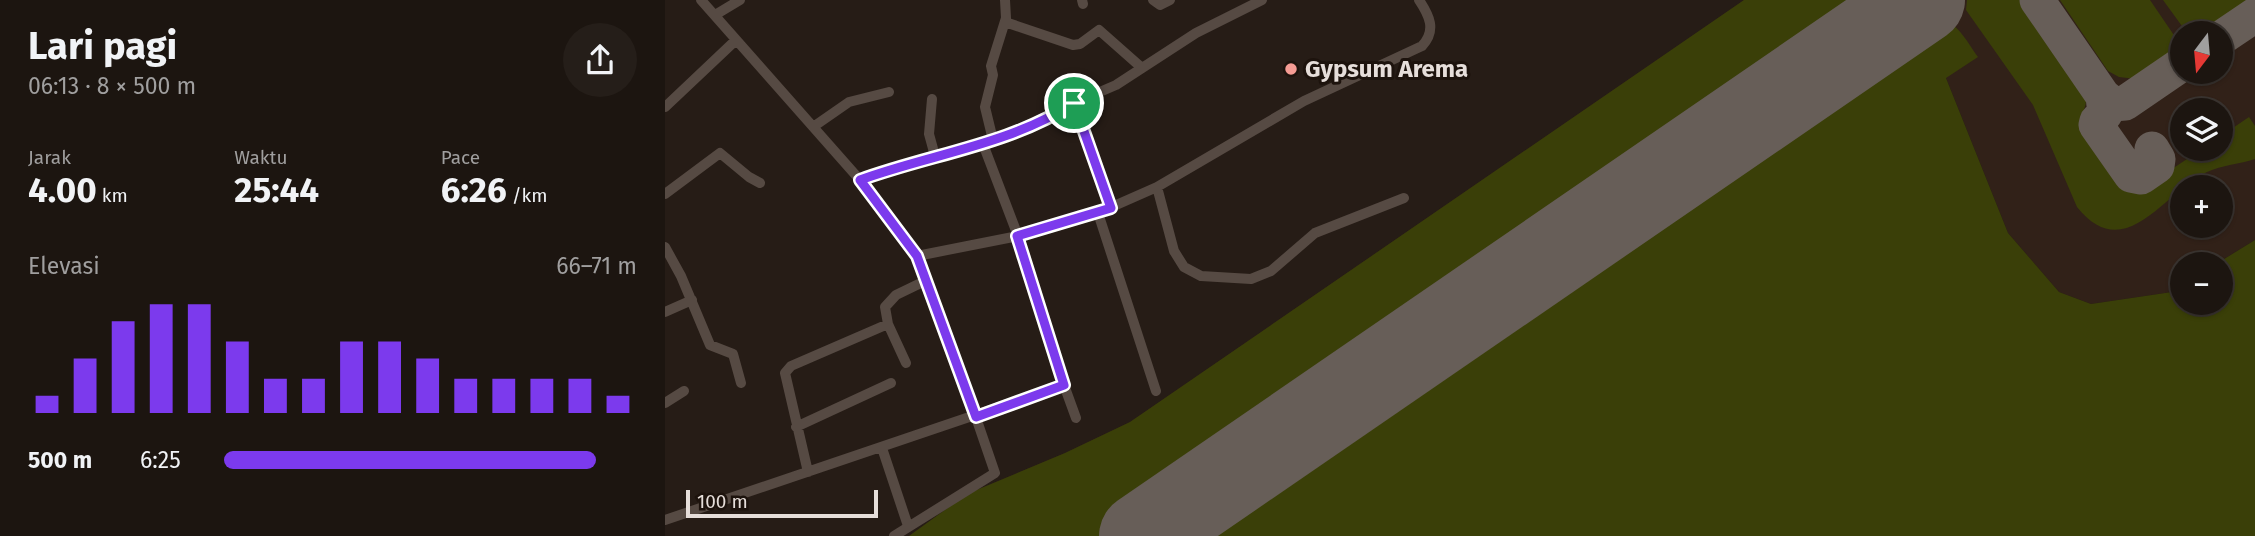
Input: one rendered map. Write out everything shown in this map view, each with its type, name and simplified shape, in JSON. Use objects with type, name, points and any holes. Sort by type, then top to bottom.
[{"type":"street","points":[[701,0],[860,180],[917,256],[927,280],[995,473],[894,536]]},
{"type":"street","points":[[715,15],[740,0]]},
{"type":"street","points":[[1005,0],[1005,22],[991,66],[993,75],[985,99],[988,142],[1076,418]]},
{"type":"street","points":[[1153,0],[1161,5],[1170,0]]},
{"type":"street","points":[[860,180],[988,142],[1047,120],[1074,103],[1116,85],[1196,33],[1262,0]]},
{"type":"street","points":[[917,256],[1017,236],[1098,213],[1157,187],[1283,112],[1422,46],[1428,39],[1430,23],[1429,16],[1419,0]]},
{"type":"street","points":[[1005,22],[1073,45],[1080,44],[1097,30],[1101,31],[1142,68]]},
{"type":"street","points":[[665,107],[736,40]]},
{"type":"street","points":[[813,128],[849,103],[889,92]]},
{"type":"street","points":[[932,99],[929,134],[935,156]]},
{"type":"street","points":[[1074,103],[1111,208]]},
{"type":"street","points":[[665,194],[720,153],[760,183]]},
{"type":"street","points":[[1157,187],[1174,251],[1184,267],[1201,276],[1251,279],[1271,271],[1315,233],[1404,198]]},
{"type":"street","points":[[1098,213],[1156,391]]},
{"type":"street","points":[[665,247],[692,300],[710,345],[734,356],[741,383]]},
{"type":"street","points":[[906,363],[888,324],[885,307],[889,300],[927,280]]},
{"type":"street","points":[[665,312],[692,300]]},
{"type":"street","points":[[808,472],[785,377],[788,369],[888,324]]},
{"type":"street","points":[[796,427],[891,383]]},
{"type":"street","points":[[665,520],[976,417],[1064,385]]},
{"type":"street","points":[[665,402],[684,391]]},
{"type":"street","points":[[882,448],[908,526]]},
{"type":"shaded area","points":[[1744,0],[2255,0],[2255,240],[2233,254],[2170,252],[2170,292],[2091,304],[2059,292],[2008,233],[1946,78],[1282,536],[909,536],[967,494],[1130,422]]},
{"type":"green space","points":[[1744,0],[1883,0],[1102,536],[909,536],[967,494],[1130,422]]},
{"type":"green space","points":[[1967,0],[2029,0],[2084,82],[2086,99],[2082,115],[2136,193],[2184,161],[2233,161],[2233,128],[2249,117],[2255,126],[2255,159],[2202,175],[2170,175],[2170,200],[2144,220],[2128,228],[2112,230],[2095,224],[2077,207],[2033,105],[1966,10]]},
{"type":"green space","points":[[2060,0],[2150,0],[2170,29],[2170,55],[2136,79],[2119,77],[2108,71]]},
{"type":"green space","points":[[2163,0],[2252,0],[2221,21],[2178,21]]},
{"type":"green space","points":[[1935,19],[1955,27],[1978,57],[1946,78],[2008,233],[2059,292],[2091,304],[2170,292],[2170,315],[2233,315],[2233,254],[2255,240],[2255,536],[1182,536]]},
{"type":"taxiway","points":[[2037,0],[2103,96],[2113,104],[2125,103],[2170,72]]},
{"type":"taxiway","points":[[2233,30],[2255,15]]},
{"type":"taxiway","points":[[2103,96],[2105,114],[2096,125],[2131,175],[2141,177],[2157,166],[2158,159],[2152,149]]},
{"type":"runway","points":[[1142,536],[1922,0]]},
{"type":"place","name":"Gypsum Arema","points":[[1291,69]]},
{"type":"route","points":[[1074,103],[1111,208],[1017,236],[1064,385],[976,417],[917,256],[860,180],[1034,126],[1074,103]]}]
